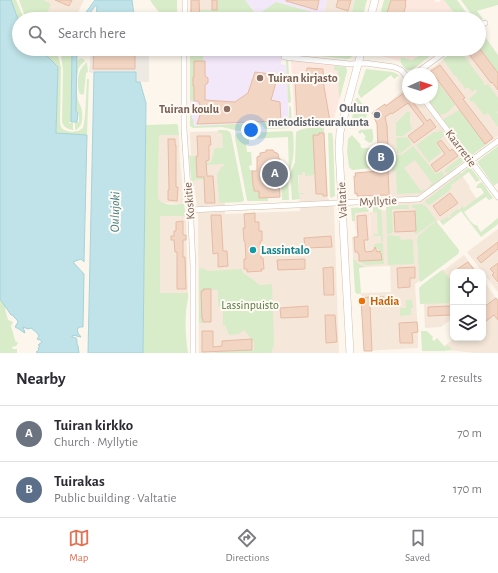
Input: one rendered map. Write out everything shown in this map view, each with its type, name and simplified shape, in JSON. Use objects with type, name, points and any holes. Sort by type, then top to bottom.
[{"type":"street","points":[[185,0],[185,12]]},
{"type":"street","points":[[372,12],[375,0]]},
{"type":"street","name":"Koskitie","points":[[184,56],[184,129],[193,266],[193,353]]},
{"type":"street","name":"Valtatie","points":[[350,353],[339,149],[340,132],[360,56]]},
{"type":"street","points":[[423,68],[439,56]]},
{"type":"street","points":[[284,57],[331,63],[365,63],[398,68],[402,72]]},
{"type":"street","name":"Kaarretie","points":[[428,104],[498,197]]},
{"type":"street","name":"Myllytie","points":[[190,210],[419,199],[498,141]]},
{"type":"shaded area","points":[[38,0],[84,0],[78,12],[45,12]]},
{"type":"shaded area","points":[[191,0],[217,0],[217,10],[190,10]]},
{"type":"shaded area","points":[[245,0],[327,0],[324,12],[312,12],[276,2],[262,12],[255,12]]},
{"type":"shaded area","points":[[327,0],[355,0],[352,12],[324,12]]},
{"type":"shaded area","points":[[391,0],[435,0],[435,2],[439,2],[444,0],[453,12],[387,12]]},
{"type":"shaded area","points":[[486,51],[498,67],[498,136],[456,167],[477,199],[443,225],[439,220],[418,236],[417,239],[419,281],[415,284],[418,348],[364,351],[361,293],[391,292],[390,266],[366,267],[359,264],[353,258],[352,237],[371,236],[370,212],[387,210],[383,131],[379,111],[402,91],[402,104],[438,104],[438,68],[432,68],[448,56],[486,56]]},
{"type":"shaded area","points":[[90,56],[149,56],[149,82],[136,82],[136,72],[89,72]]},
{"type":"shaded area","points":[[190,56],[281,56],[281,64],[286,65],[289,121],[190,126]]},
{"type":"shaded area","points":[[382,56],[418,56],[412,60],[401,57],[400,61]]},
{"type":"shaded area","points":[[291,60],[346,67],[347,72],[333,122],[330,124],[295,127]]},
{"type":"shaded area","points":[[324,130],[328,198],[334,208],[339,353],[199,353],[198,216],[191,159],[190,132],[224,131],[225,214],[300,211],[298,164],[307,131]]},
{"type":"shaded area","points":[[159,135],[179,135],[184,204],[164,203],[158,198]]},
{"type":"shaded area","points":[[370,212],[371,236],[358,237],[355,228],[354,213]]},
{"type":"shaded area","points":[[160,216],[186,216],[188,293],[160,293]]},
{"type":"shaded area","points":[[498,229],[498,292],[486,277],[486,269],[480,269],[467,252]]},
{"type":"shaded area","points":[[464,255],[475,269],[450,269],[450,320],[441,327],[425,328],[423,286]]},
{"type":"shaded area","points":[[486,284],[498,301],[498,353],[475,353],[440,349],[451,341],[486,341]]},
{"type":"green space","points":[[11,0],[16,0],[21,12],[15,12]]},
{"type":"green space","points":[[19,0],[43,0],[51,4],[47,12],[23,12]]},
{"type":"green space","points":[[150,0],[177,0],[177,12],[160,12]]},
{"type":"green space","points":[[217,0],[245,0],[255,12],[190,12],[190,10],[217,10]]},
{"type":"green space","points":[[355,0],[367,0],[364,12],[352,12]]},
{"type":"green space","points":[[384,0],[391,0],[387,12],[381,12]]},
{"type":"green space","points":[[444,0],[457,0],[466,12],[453,12]]},
{"type":"green space","points":[[461,0],[498,0],[498,5],[477,11],[478,12],[470,12]]},
{"type":"green space","points":[[276,2],[312,12],[261,12]]},
{"type":"green space","points":[[486,38],[498,55],[498,73],[486,56]]},
{"type":"green space","points":[[47,56],[58,56],[61,67],[60,123],[64,130],[71,132],[78,131],[83,128],[87,79],[89,79],[87,135],[56,133],[58,67]]},
{"type":"green space","points":[[61,56],[72,56],[71,122],[69,123],[73,123],[73,130],[66,128],[62,122],[63,71]]},
{"type":"green space","points":[[190,56],[203,56],[203,61],[194,61],[194,101],[190,100]]},
{"type":"green space","points":[[320,56],[352,56],[351,58],[347,59]]},
{"type":"green space","points":[[418,56],[430,56],[415,68],[405,68],[401,62],[401,57],[412,60]]},
{"type":"green space","points":[[447,56],[464,56],[485,86],[488,84],[498,98],[498,127],[488,113],[484,115],[473,101],[471,102],[469,99],[477,92],[476,89],[472,92],[468,87],[465,89],[443,59]]},
{"type":"green space","points":[[82,58],[85,61],[78,70],[76,85],[76,61]]},
{"type":"green space","points":[[286,60],[288,61],[291,102],[288,103]]},
{"type":"green space","points":[[87,62],[88,72],[86,73],[83,95],[80,94],[79,91],[78,78],[81,68]]},
{"type":"green space","points":[[334,67],[346,67],[347,71],[340,97],[338,71],[334,70]]},
{"type":"green space","points":[[366,69],[393,72],[399,75],[394,79],[391,75],[361,98],[358,92]]},
{"type":"green space","points":[[438,82],[455,105],[447,113],[440,115],[432,104],[438,104]]},
{"type":"green space","points":[[76,85],[78,100],[82,110],[82,120],[81,125],[75,130],[75,122],[79,122],[79,114],[76,111]]},
{"type":"green space","points":[[356,98],[358,98],[367,110],[367,116],[357,126],[354,124],[350,129]]},
{"type":"green space","points":[[289,106],[291,107],[291,128],[265,129],[259,122],[289,121]]},
{"type":"green space","points":[[462,108],[460,111],[485,144],[487,142],[488,143],[472,155],[470,155],[444,121],[444,119]]},
{"type":"green space","points":[[407,112],[410,112],[410,124],[412,129],[403,136],[396,136],[396,123]]},
{"type":"green space","points":[[192,115],[194,126],[256,123],[261,130],[239,131],[222,127],[193,128],[190,126],[190,116]]},
{"type":"green space","points":[[177,124],[179,135],[159,135],[158,198],[166,204],[184,204],[186,216],[160,216],[160,293],[188,293],[186,309],[186,338],[188,353],[143,353],[146,125]]},
{"type":"green space","points":[[305,128],[324,128],[324,133],[319,133],[315,175],[305,176],[305,172],[302,172],[302,175],[298,175],[299,193],[305,194],[299,194],[300,199],[292,200],[290,174],[295,162],[296,132]]},
{"type":"green space","points":[[372,129],[373,139],[371,143],[364,139],[366,137],[362,132],[360,134],[358,132],[360,130]]},
{"type":"green space","points":[[218,130],[224,130],[230,132],[231,134],[244,200],[242,202],[219,202],[217,175],[222,166],[224,167],[224,164],[207,165],[206,162],[211,162],[215,148],[223,148],[222,133],[218,133]]},
{"type":"green space","points":[[441,130],[445,135],[436,143],[442,152],[429,162],[416,145],[434,132]]},
{"type":"green space","points":[[293,132],[294,152],[289,172],[288,137],[249,139],[249,144],[246,144],[247,152],[251,152],[252,165],[249,166],[250,170],[254,170],[252,171],[253,186],[259,191],[259,198],[268,197],[268,201],[248,201],[235,135],[238,133]]},
{"type":"green space","points":[[328,133],[332,133],[333,138],[335,196],[331,198],[330,196]]},
{"type":"green space","points":[[352,135],[363,149],[370,148],[372,150],[372,168],[352,170],[349,167],[347,152],[348,139]]},
{"type":"green space","points":[[407,137],[412,144],[401,153],[397,153],[396,138]]},
{"type":"green space","points":[[413,146],[436,174],[442,171],[445,176],[430,187],[429,186],[432,183],[415,160],[404,168],[421,191],[424,189],[425,190],[420,193],[397,194],[396,171],[392,171],[392,156],[403,154]]},
{"type":"green space","points":[[498,146],[498,184],[497,183],[494,186],[477,162]]},
{"type":"green space","points":[[189,155],[195,156],[196,158],[197,177],[204,177],[204,179],[194,180],[194,186],[192,187]]},
{"type":"green space","points":[[461,157],[464,161],[447,174],[444,170]]},
{"type":"green space","points":[[470,167],[480,180],[476,182],[469,172],[451,185],[452,187],[450,190],[430,205],[427,204],[425,201]]},
{"type":"green space","points":[[281,177],[288,177],[289,200],[282,200]]},
{"type":"green space","points":[[482,182],[493,198],[489,200],[486,197],[464,212],[473,224],[478,226],[481,232],[498,218],[498,224],[481,237],[461,211],[443,225],[440,221],[451,217],[450,215],[457,209],[459,210],[462,206],[464,208],[484,193],[481,188],[476,188],[478,184]]},
{"type":"green space","points":[[422,204],[426,206],[436,220],[415,234],[415,221],[413,215],[415,215],[415,208],[412,208],[412,205]]},
{"type":"green space","points":[[408,205],[409,209],[392,209],[393,232],[387,234],[386,206]]},
{"type":"green space","points":[[381,206],[383,241],[381,242],[381,236],[374,236],[374,234],[378,234],[377,212],[373,212],[373,207]]},
{"type":"green space","points":[[369,207],[369,211],[367,212],[355,213],[355,221],[352,221],[351,208]]},
{"type":"green space","points":[[436,221],[459,252],[420,282],[417,239],[418,236]]},
{"type":"green space","points":[[387,236],[400,236],[401,240],[413,240],[414,264],[388,265]]},
{"type":"green space","points":[[383,243],[384,264],[366,265],[359,261],[382,256],[382,252],[380,252],[380,250],[374,249],[374,244]]},
{"type":"green space","points":[[353,258],[359,264],[366,267],[359,268],[361,293],[359,294],[355,292]]},
{"type":"green space","name":"Lassinpuisto","points":[[202,268],[208,271],[242,269],[242,272],[260,285],[272,284],[274,344],[271,353],[215,353],[254,350],[254,342],[244,330],[239,334],[229,335],[225,325],[223,326],[223,306],[218,306],[218,290],[203,289],[203,291],[201,291],[202,319],[204,322],[199,323],[199,269]]},
{"type":"green space","points":[[443,270],[450,279],[450,303],[420,304],[419,288]]},
{"type":"green space","points":[[0,299],[6,307],[5,309],[8,320],[13,322],[11,326],[16,343],[18,341],[18,343],[16,346],[12,347],[13,349],[17,349],[17,353],[0,353]]},
{"type":"green space","points":[[406,300],[412,300],[413,308],[411,308],[411,315],[400,316],[400,308],[406,308]]},
{"type":"green space","points":[[421,331],[427,331],[433,337],[432,339],[434,341],[437,338],[445,347],[448,345],[452,350],[422,351]]},
{"type":"water","points":[[0,0],[11,0],[15,12],[12,12],[12,56],[47,56],[58,67],[56,133],[87,135],[84,262],[81,259],[73,262],[84,274],[83,327],[77,329],[81,337],[76,335],[72,336],[77,340],[79,353],[37,353],[36,352],[39,350],[38,348],[40,346],[38,345],[42,342],[37,339],[39,336],[37,333],[31,328],[28,329],[23,327],[25,333],[15,327],[18,322],[17,320],[13,315],[11,315],[0,299]]},
{"type":"water","points":[[95,0],[132,0],[134,12],[97,12],[97,6],[95,6],[91,12],[86,12]]},
{"type":"water","points":[[72,56],[77,56],[76,111],[78,113],[77,122],[71,122]]},
{"type":"water","name":"Oulujoki","points":[[94,72],[136,72],[136,82],[140,82],[146,103],[143,353],[88,353]]},
{"type":"building","points":[[55,0],[72,0],[69,6]]},
{"type":"building","points":[[191,0],[199,0],[200,12],[191,12]]},
{"type":"building","points":[[212,0],[217,0],[217,10],[212,10]]},
{"type":"building","points":[[286,0],[319,0],[317,10]]},
{"type":"building","points":[[338,0],[351,0],[348,11],[336,7]]},
{"type":"building","points":[[391,0],[406,0],[404,12],[387,12]]},
{"type":"building","points":[[94,56],[135,56],[135,69],[93,69]]},
{"type":"building","points":[[470,56],[485,56],[498,73],[498,90],[492,82],[491,83]]},
{"type":"building","points":[[194,61],[205,61],[205,76],[208,78],[208,83],[205,85],[205,100],[235,102],[248,93],[255,72],[278,75],[271,100],[280,102],[281,121],[197,124],[202,109],[198,101],[194,101]]},
{"type":"building","points":[[440,65],[465,98],[463,99],[493,138],[485,144],[438,80],[438,68],[436,68]]},
{"type":"building","points":[[307,68],[323,69],[324,87],[330,121],[297,123],[295,79],[306,78]]},
{"type":"building","points":[[402,94],[402,104],[407,104],[385,117],[387,126],[389,195],[357,196],[357,193],[355,194],[355,173],[379,171],[377,124],[372,113],[385,104],[386,106]]},
{"type":"building","points":[[409,104],[414,104],[427,121],[430,119],[436,127],[414,143],[408,136],[424,124]]},
{"type":"building","points":[[319,133],[324,133],[327,196],[323,196],[323,194],[316,194],[313,135],[319,135]]},
{"type":"building","points":[[197,136],[210,136],[211,145],[209,145],[209,160],[206,161],[207,176],[213,176],[215,203],[205,203],[204,177],[197,177]]},
{"type":"building","points":[[168,139],[175,139],[176,145],[176,187],[178,187],[177,201],[168,200]]},
{"type":"building","points":[[441,140],[450,151],[452,149],[458,156],[436,172],[431,165],[445,154],[437,143]]},
{"type":"building","points":[[266,150],[273,150],[278,154],[280,159],[280,197],[259,198],[259,191],[254,191],[252,171],[257,171],[257,157],[260,156],[260,153],[266,152]]},
{"type":"building","points":[[450,193],[458,203],[440,216],[433,206]]},
{"type":"building","points":[[415,211],[416,231],[395,232],[394,212]]},
{"type":"building","name":"Lassintalo","points":[[255,213],[255,222],[259,222],[259,231],[262,231],[262,241],[260,241],[261,258],[263,258],[264,269],[261,269],[262,271],[247,272],[247,269],[244,269],[244,259],[246,259],[243,228],[245,228],[244,214]]},
{"type":"building","points":[[211,215],[221,215],[223,251],[227,251],[228,266],[218,267],[218,253],[213,254]]},
{"type":"building","points":[[366,215],[368,240],[364,240],[365,251],[373,251],[375,247],[377,252],[380,251],[382,260],[359,261],[359,254],[358,252],[355,252],[354,237],[358,237],[357,216]]},
{"type":"building","points":[[183,221],[183,235],[186,235],[186,240],[183,240],[183,257],[185,257],[186,289],[177,289],[177,252],[175,252],[174,240],[171,240],[171,236],[174,236],[174,231],[176,231],[176,222]]},
{"type":"building","points":[[331,236],[332,247],[305,248],[304,238]]},
{"type":"building","points":[[498,242],[498,249],[481,263],[477,258]]},
{"type":"building","points":[[305,259],[305,269],[278,270],[277,260]]},
{"type":"building","points":[[468,262],[474,269],[458,269]]},
{"type":"building","points":[[498,263],[498,282],[492,275],[494,273],[490,269]]},
{"type":"building","points":[[333,267],[334,295],[324,295],[323,268]]},
{"type":"building","points":[[415,267],[415,278],[410,278],[410,287],[398,288],[397,268]]},
{"type":"building","points":[[203,289],[211,289],[211,322],[203,322],[202,319],[201,291],[203,291]]},
{"type":"building","points":[[369,297],[384,297],[385,306],[370,306],[372,351],[364,351],[361,299]]},
{"type":"building","points":[[496,298],[498,301],[498,320],[494,315],[486,321],[486,306]]},
{"type":"building","points":[[308,306],[308,317],[281,318],[280,308]]},
{"type":"building","points":[[450,306],[450,315],[428,316],[428,307]]},
{"type":"building","points":[[325,315],[335,315],[337,342],[326,343]]},
{"type":"building","points":[[417,322],[418,332],[412,333],[413,343],[400,343],[399,323]]},
{"type":"building","points":[[202,331],[213,331],[213,347],[222,346],[222,341],[252,339],[252,350],[202,352]]},
{"type":"place","name":"Tuiran kirjasto","points":[[260,78]]},
{"type":"place","name":"Tuiran koulu","points":[[227,109]]},
{"type":"place","name":"Oulun metodistiseurakunta","points":[[377,115]]},
{"type":"place","name":"Tuirakas","points":[[381,158]]},
{"type":"place","name":"Tuiran kirkko","points":[[275,174]]},
{"type":"place","name":"Lassintalo","points":[[253,250]]},
{"type":"place","name":"Hadia","points":[[362,301]]}]
